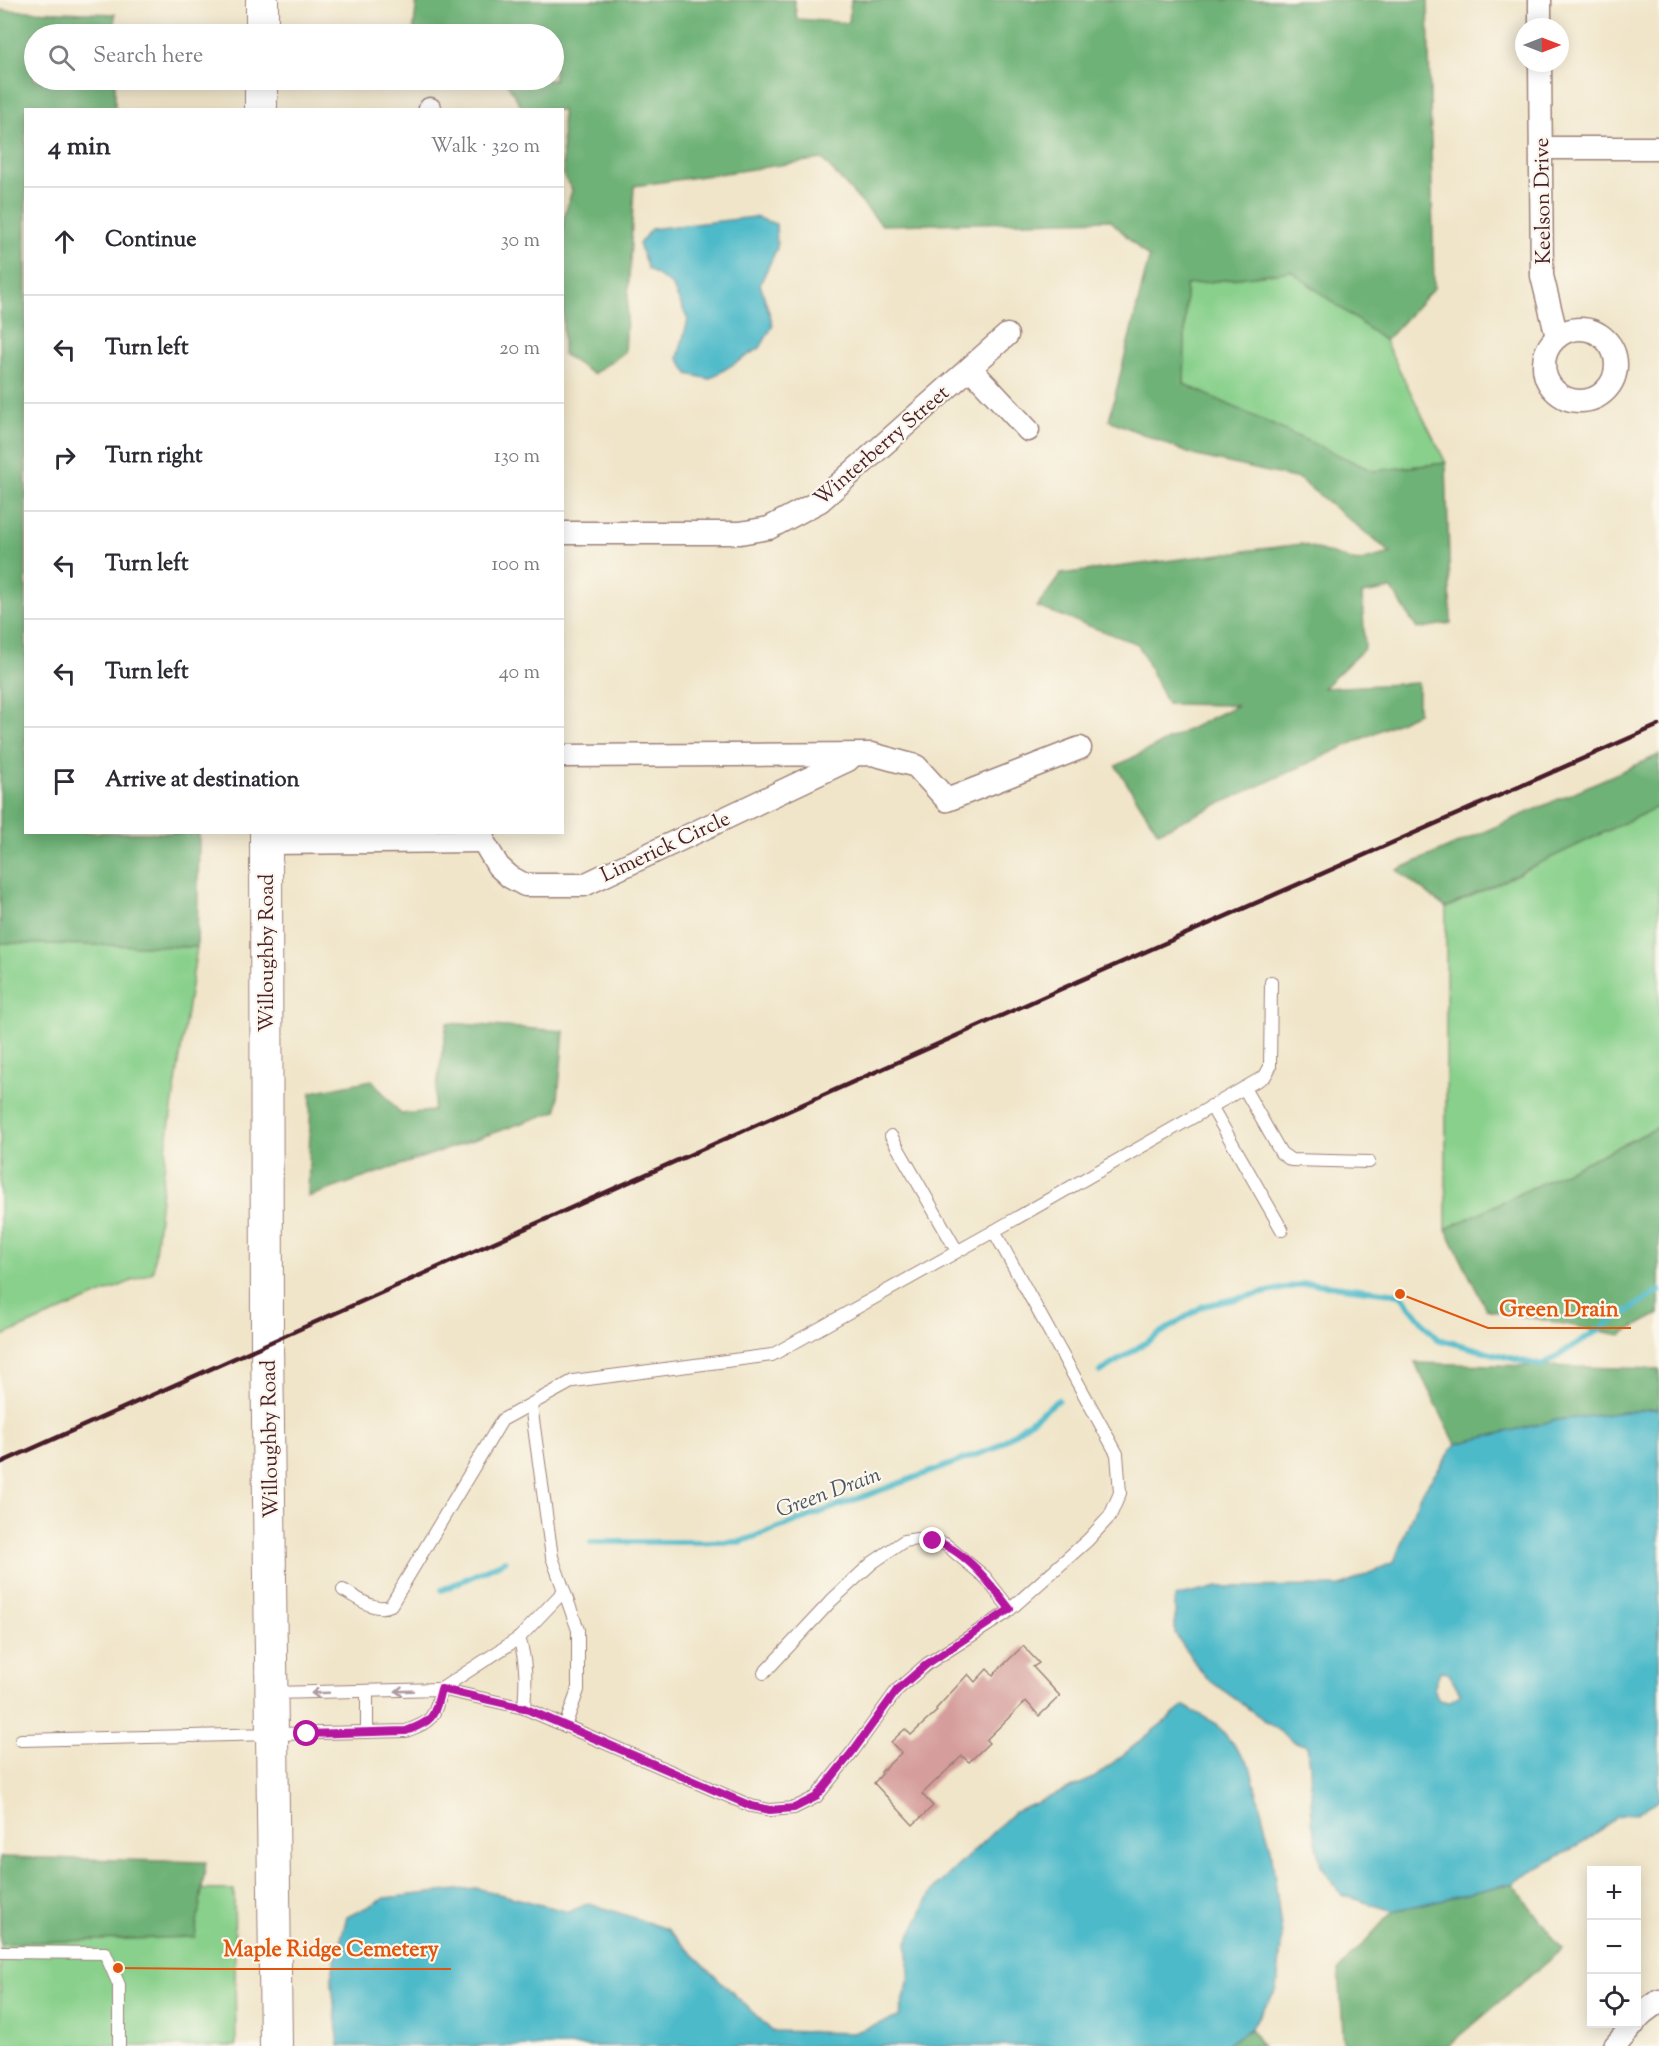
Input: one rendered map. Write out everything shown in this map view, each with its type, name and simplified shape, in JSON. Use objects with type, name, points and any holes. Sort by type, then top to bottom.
[{"type":"street","points":[[262,0],[262,24]]},
{"type":"street","points":[[1540,0],[1540,18]]},
{"type":"street","name":"Keelson Drive","points":[[1540,72],[1542,276],[1557,337]]},
{"type":"street","points":[[261,90],[261,108]]},
{"type":"street","points":[[1541,148],[1659,148]]},
{"type":"street","name":"Winterberry Street","points":[[564,532],[740,533],[770,528],[820,501],[1006,335]]},
{"type":"street","points":[[970,368],[1028,430]]},
{"type":"street","points":[[564,756],[872,754],[916,766],[947,800],[1080,748]]},
{"type":"street","name":"Limerick Circle","points":[[266,838],[484,837],[498,866],[504,873],[525,885],[584,885],[848,760],[855,754]]},
{"type":"street","name":"Willoughby Road","points":[[266,838],[267,1344],[276,2046]]},
{"type":"street","points":[[1641,2014],[1659,2001]]},
{"type":"street","points":[[1615,2046],[1630,2028]]},
{"type":"lane","points":[[343,1590],[374,1607],[383,1609],[391,1605],[502,1420],[573,1381],[772,1355],[1264,1076],[1270,1067],[1270,982]]},
{"type":"lane","points":[[1244,1088],[1281,1153],[1291,1160],[1369,1162]]},
{"type":"lane","points":[[1211,1106],[1282,1230]]},
{"type":"lane","points":[[891,1136],[957,1251]]},
{"type":"lane","points":[[273,1693],[441,1689],[524,1708],[751,1806],[770,1810],[794,1808],[816,1797],[897,1690],[927,1664],[1010,1609],[1088,1540],[1110,1516],[1120,1493],[1117,1454],[994,1231]]},
{"type":"lane","points":[[531,1405],[552,1557],[578,1630],[578,1690],[565,1726]]},
{"type":"lane","points":[[764,1673],[832,1600],[872,1563],[904,1541],[917,1539],[945,1544],[985,1577],[1010,1609]]},
{"type":"lane","points":[[21,1740],[406,1731],[422,1726],[434,1716],[441,1689],[519,1638],[564,1591]]},
{"type":"lane","points":[[519,1638],[525,1655],[524,1708]]},
{"type":"lane","points":[[367,1692],[367,1732]]},
{"type":"lane","points":[[0,1952],[105,1953],[119,1985],[119,2046]]},
{"type":"green space","points":[[417,0],[794,0],[797,19],[849,23],[851,0],[1428,0],[1434,288],[1385,341],[1291,271],[1186,285],[1184,384],[1373,471],[1446,463],[1451,623],[1417,629],[1392,589],[1362,594],[1365,648],[1323,688],[1418,683],[1418,713],[1158,832],[1116,766],[1237,705],[1167,704],[1138,644],[1037,607],[1061,574],[1302,544],[1357,562],[1391,553],[1299,479],[1193,455],[1109,420],[1149,258],[1110,220],[882,225],[822,159],[634,186],[625,352],[593,374],[564,355],[564,218],[572,190],[564,176],[564,108],[522,108],[511,90],[564,90],[564,24],[414,24]]},
{"type":"green space","points":[[0,10],[115,14],[115,24],[24,24],[24,90],[115,90],[115,108],[24,108],[24,834],[199,834],[197,947],[0,943]]},
{"type":"green space","points":[[1291,271],[1385,341],[1446,463],[1373,471],[1184,385],[1186,285]]},
{"type":"green space","points":[[1659,755],[1659,806],[1446,908],[1397,870]]},
{"type":"green space","points":[[1659,806],[1659,1127],[1446,1229],[1446,908]]},
{"type":"green space","points":[[0,943],[197,947],[167,1141],[153,1272],[0,1337]]},
{"type":"green space","points":[[447,1023],[564,1031],[557,1111],[308,1197],[311,1092],[372,1080],[401,1114],[433,1111]]},
{"type":"green space","points":[[1659,1127],[1659,1314],[1620,1335],[1486,1309],[1446,1229]]},
{"type":"green space","points":[[1415,1363],[1659,1369],[1659,1408],[1557,1420],[1456,1444]]},
{"type":"green space","points":[[0,1857],[206,1862],[195,1937],[0,1943]]},
{"type":"green space","points":[[1512,1883],[1562,1949],[1448,2046],[1344,2046],[1339,1970],[1393,1911]]},
{"type":"green space","points":[[0,1887],[234,1890],[236,2046],[0,2046]]},
{"type":"green space","points":[[1250,2029],[1262,2046],[1224,2046]]},
{"type":"water","points":[[755,217],[776,224],[777,248],[760,284],[773,325],[760,348],[709,379],[688,374],[678,358],[688,320],[672,285],[648,269],[639,244],[651,229]]},
{"type":"water","points":[[1659,1408],[1659,1800],[1636,1813],[1617,1817],[1590,1838],[1512,1883],[1393,1911],[1342,1895],[1321,1866],[1312,1820],[1307,1746],[1293,1741],[1205,1677],[1175,1634],[1175,1597],[1218,1587],[1341,1586],[1394,1562],[1419,1497],[1456,1444],[1557,1420]],"holes":[[[1440,1671],[1448,1672],[1461,1694],[1449,1702],[1439,1700],[1434,1689]]]},
{"type":"water","points":[[1184,1706],[1217,1724],[1250,1766],[1271,1849],[1282,1936],[1277,1989],[1250,2029],[1224,2046],[339,2046],[331,1976],[347,1917],[385,1898],[476,1888],[569,1912],[589,1903],[667,1929],[772,2031],[853,2033],[899,2017],[910,1976],[907,1942],[932,1891],[1013,1813],[1094,1778]]},
{"type":"building","points":[[1023,1646],[1039,1663],[1033,1667],[1060,1696],[1039,1716],[1026,1701],[986,1740],[989,1743],[969,1762],[962,1756],[922,1794],[933,1806],[913,1825],[874,1783],[882,1774],[881,1772],[901,1753],[891,1742],[905,1729],[911,1735],[937,1711],[936,1709],[968,1674],[975,1682],[987,1669],[993,1675]]},
{"type":"waterway","name":"Green Drain","points":[[1100,1372],[1203,1306],[1309,1283],[1400,1294],[1437,1339],[1542,1366],[1659,1291]]},
{"type":"waterway","name":"Green Drain","points":[[591,1542],[740,1542],[995,1448],[1058,1400]]},
{"type":"waterway","name":"Green Drain","points":[[442,1590],[505,1561]]},
{"type":"railway","points":[[0,1463],[1070,985],[1659,725]]},
{"type":"place","name":"Green Drain","points":[[1400,1294]]},
{"type":"place","name":"Maple Ridge Cemetery","points":[[118,1968]]},
{"type":"route","points":[[307,1734],[406,1731],[422,1726],[434,1716],[441,1689],[524,1708],[751,1806],[770,1810],[794,1808],[816,1797],[897,1690],[927,1664],[1010,1609],[985,1577],[945,1544],[933,1541]]}]
